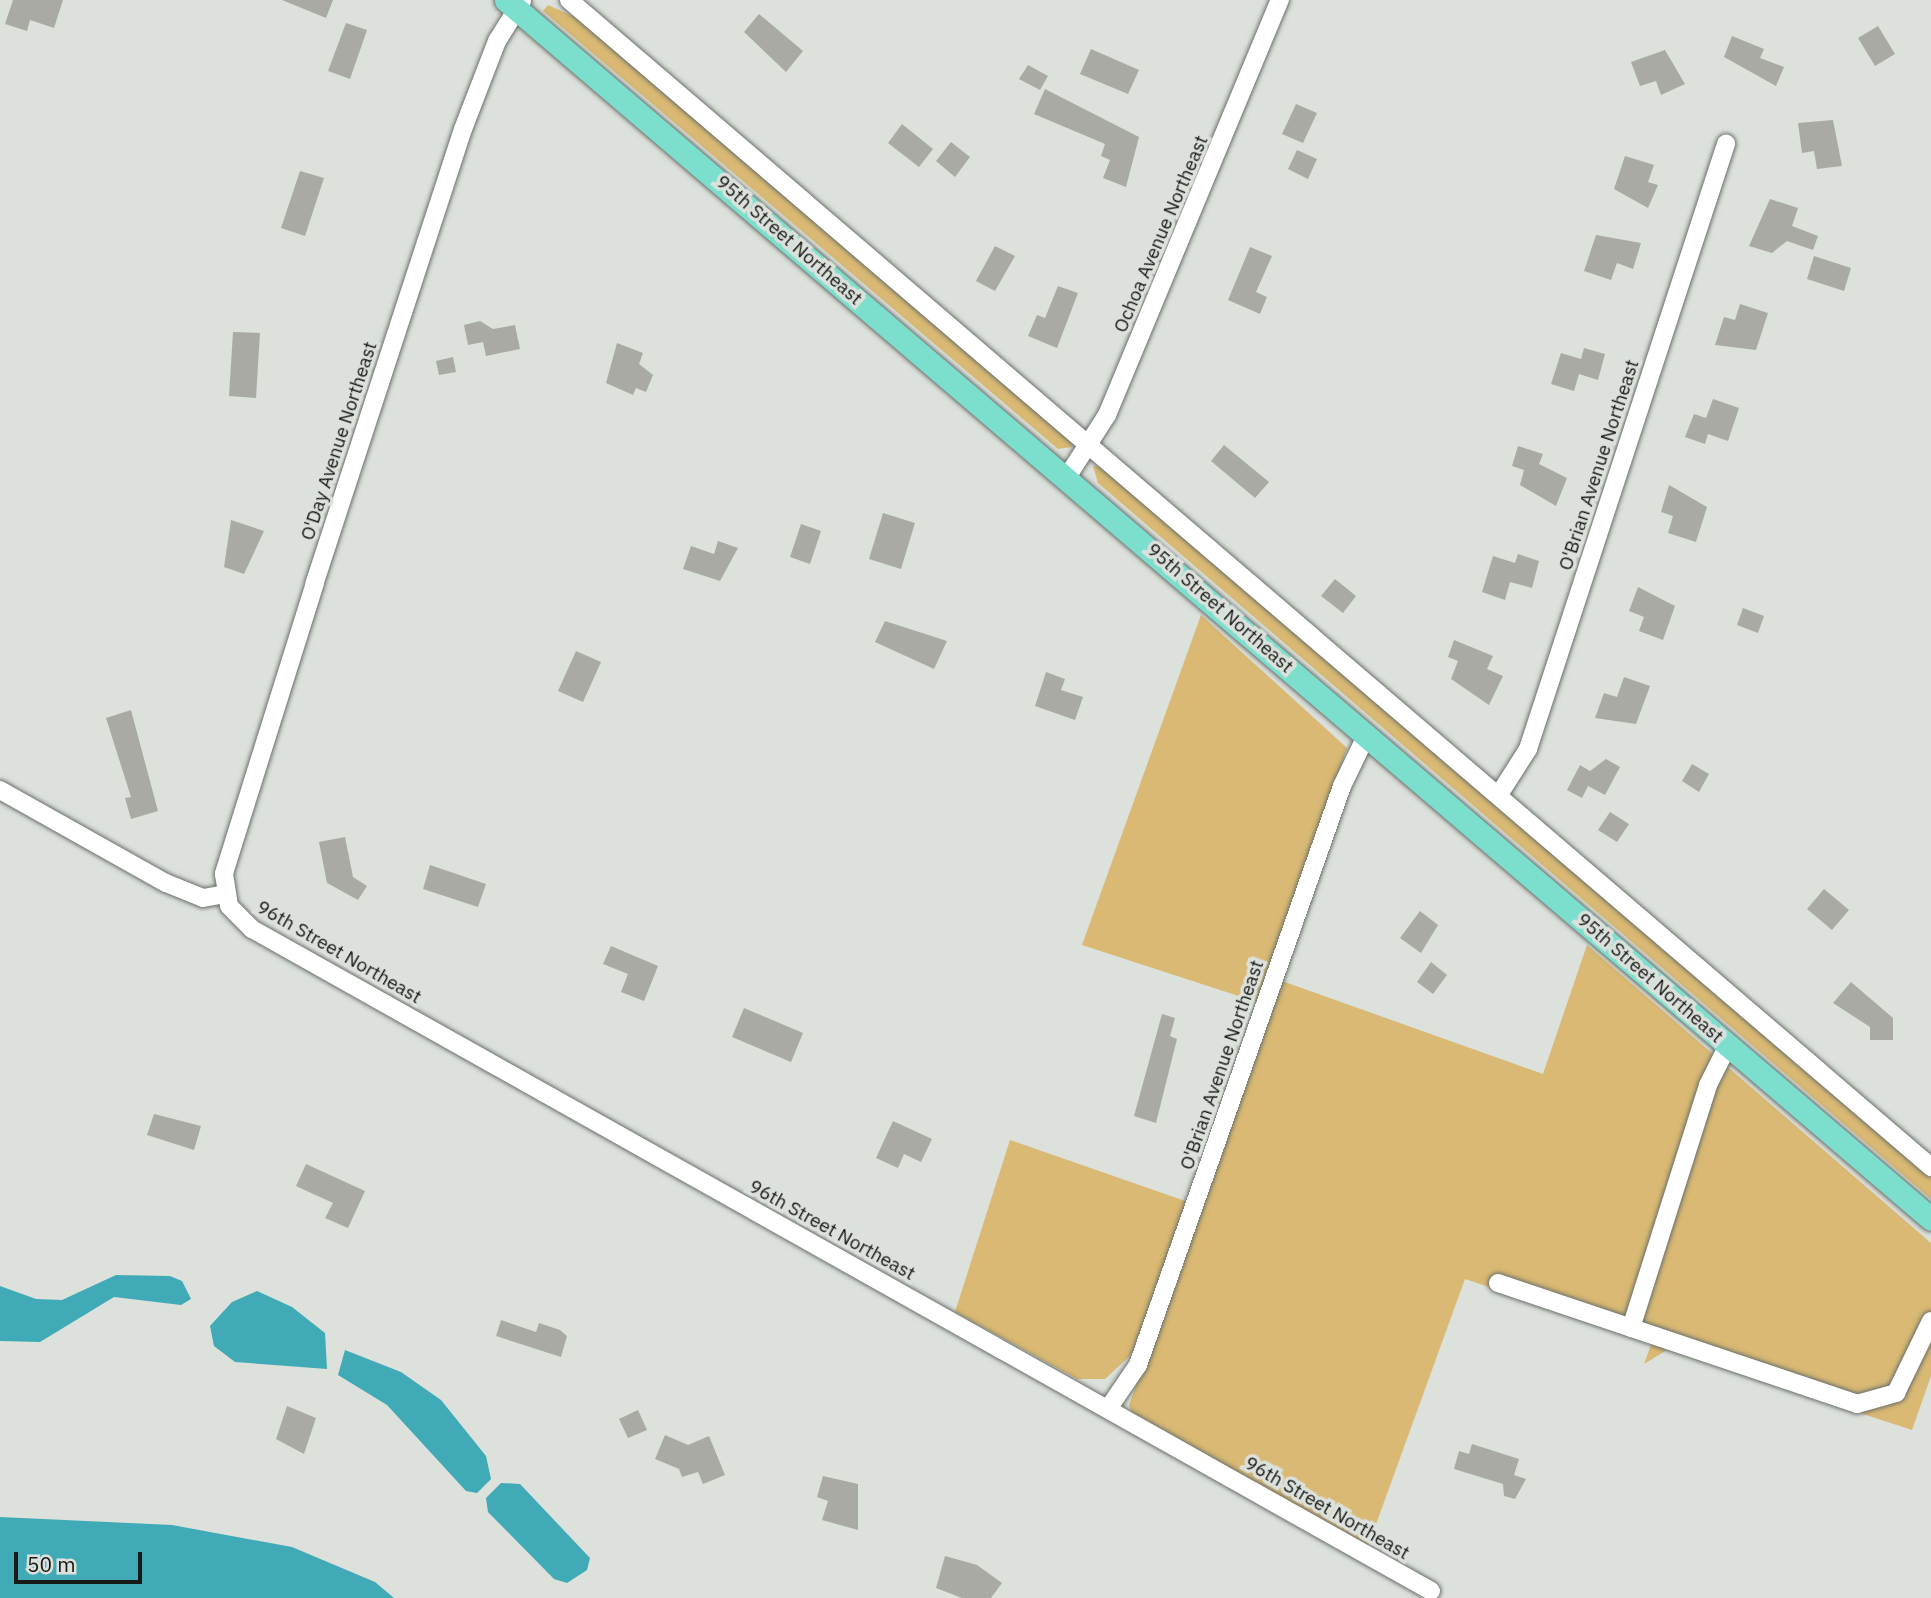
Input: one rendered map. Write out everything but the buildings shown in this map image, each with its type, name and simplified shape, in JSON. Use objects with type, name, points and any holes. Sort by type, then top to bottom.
[{"type":"main road","name":"95th Street Northeast","points":[[515,3],[1931,1219]]},
{"type":"street","points":[[569,0],[1500,793],[1931,1167]]},
{"type":"street","name":"Ochoa Avenue Northeast","points":[[1067,477],[1089,444],[1280,0]]},
{"type":"street","name":"O'Day Avenue Northeast","points":[[226,894],[224,874],[387,360],[463,129],[515,3]]},
{"type":"street","name":"O'Brian Avenue Northeast","points":[[1500,793],[1528,749],[1726,144]]},
{"type":"street","name":"O'Brian Avenue Northeast","points":[[1110,1406],[1139,1365],[1342,786],[1367,734]]},
{"type":"street","points":[[0,790],[195,896],[226,894]]},
{"type":"street","name":"96th Street Northeast","points":[[226,894],[252,929],[1110,1406],[1431,1591]]},
{"type":"street","points":[[1631,1328],[1708,1085],[1728,1045]]},
{"type":"street","points":[[1498,1283],[1867,1404],[1905,1383],[1931,1321]]},
{"type":"shaded area","points":[[548,5],[577,18],[1071,439],[1072,447],[1058,449],[543,11]]},
{"type":"shaded area","points":[[1093,466],[1104,468],[1931,1178],[1931,1199],[1098,483]]},
{"type":"shaded area","points":[[1201,615],[1347,748],[1257,1002],[1082,945]]},
{"type":"shaded area","points":[[1587,945],[1931,1243],[1931,1376],[1912,1430],[1667,1350],[1644,1364],[1652,1342],[1465,1279],[1367,1549],[1133,1415],[1129,1405],[1282,981],[1543,1074]]},
{"type":"shaded area","points":[[1010,1140],[1188,1202],[1132,1354],[1105,1379],[1077,1379],[955,1312]]},
{"type":"water","points":[[116,1275],[170,1276],[182,1281],[191,1299],[181,1305],[114,1297],[40,1342],[0,1341],[0,1286],[36,1299],[62,1300]]},
{"type":"water","points":[[257,1291],[292,1307],[325,1333],[327,1369],[235,1362],[214,1346],[210,1326],[232,1302]]},
{"type":"water","points":[[345,1350],[401,1372],[441,1400],[486,1456],[491,1479],[477,1493],[466,1491],[387,1405],[338,1375]]},
{"type":"water","points":[[501,1483],[520,1484],[590,1558],[587,1570],[567,1583],[554,1579],[488,1512],[486,1498]]},
{"type":"water","points":[[0,1517],[172,1525],[292,1547],[375,1582],[394,1598],[0,1598]]}]
